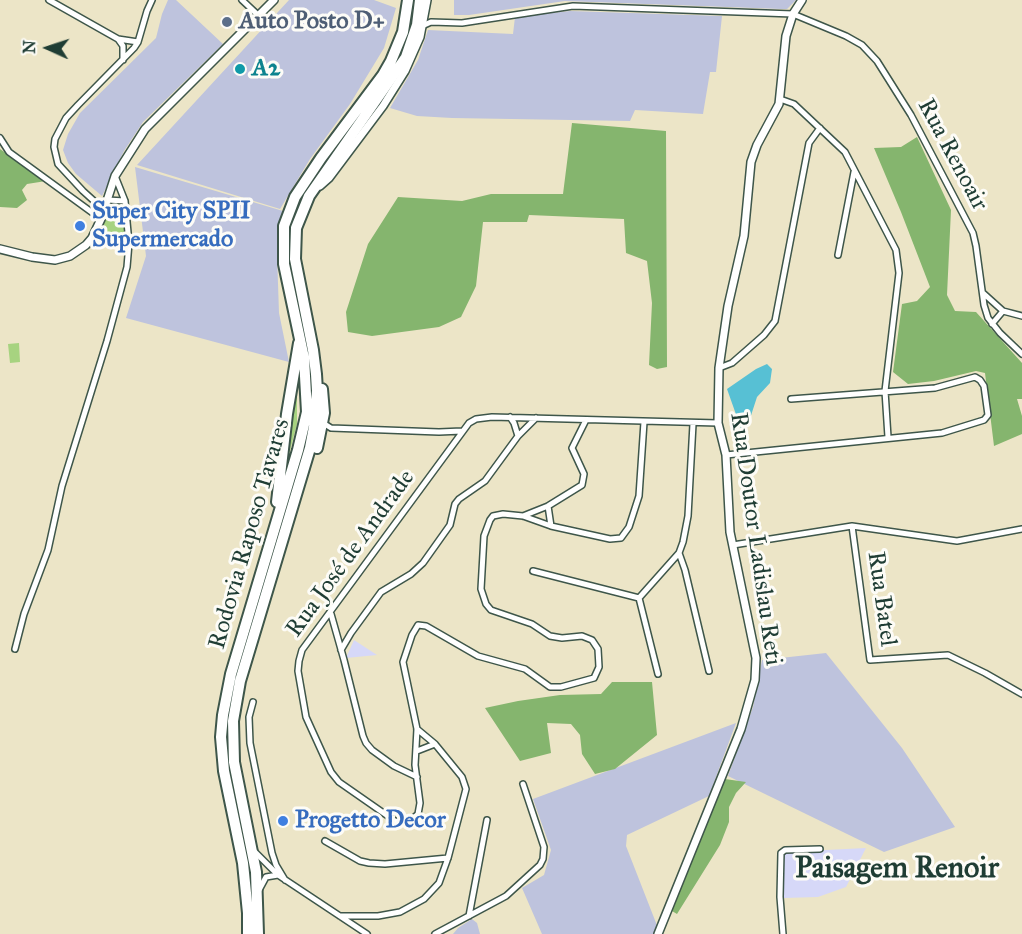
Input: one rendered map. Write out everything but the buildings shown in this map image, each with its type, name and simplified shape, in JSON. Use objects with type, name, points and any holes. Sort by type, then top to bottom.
[{"type":"highway","name":"Rodovia Raposo Tavares","points":[[246,934],[248,913],[243,863],[224,771],[223,715],[231,674],[301,440],[307,412],[306,377],[284,264],[283,241],[289,211],[295,197],[391,61],[403,32],[408,0]]},
{"type":"highway","name":"Rodovia Raposo Tavares","points":[[258,934],[252,848],[234,762],[233,721],[240,681],[291,515],[314,427],[317,391],[313,350],[296,267],[294,244],[296,228],[309,196],[406,57],[417,25],[420,0]]},
{"type":"highway","points":[[272,538],[287,414],[300,339]]},
{"type":"highway","points":[[291,515],[304,486],[319,439],[327,425],[313,350]]},
{"type":"street","points":[[49,0],[118,39],[138,42]]},
{"type":"street","points":[[104,210],[82,191],[58,164],[54,147],[55,139],[66,118],[92,88],[123,61],[138,42],[152,0]]},
{"type":"street","points":[[242,0],[259,16]]},
{"type":"street","points":[[0,249],[32,258],[63,259],[80,251],[89,243],[101,219],[116,176],[134,144],[156,117],[274,0]]},
{"type":"street","points":[[309,196],[329,178],[383,106],[410,62],[420,37],[427,0]]},
{"type":"street","name":"Rua Doutor Ladislau Reti","points":[[658,934],[741,729],[755,680],[756,658],[729,520],[726,455],[718,423],[719,368],[728,306],[744,236],[751,162],[780,99],[785,44],[793,14],[801,0]]},
{"type":"street","points":[[423,26],[431,22],[462,22],[573,6],[793,14]]},
{"type":"street","name":"Rua Renoair","points":[[793,14],[862,45],[890,80],[973,233],[982,292],[986,311],[992,324],[1022,354]]},
{"type":"street","points":[[424,15],[431,22]]},
{"type":"street","points":[[118,39],[123,46],[123,61]]},
{"type":"street","points":[[780,99],[794,104],[845,152],[896,250],[899,273],[885,391],[888,437]]},
{"type":"street","points":[[719,368],[732,363],[764,335],[775,321],[809,143],[820,128]]},
{"type":"street","points":[[0,138],[9,152],[101,219]]},
{"type":"street","points":[[838,255],[855,170]]},
{"type":"street","points":[[15,649],[24,614],[48,550],[62,486],[107,341],[127,267],[129,243],[125,201],[116,176]]},
{"type":"street","points":[[107,200],[125,201]]},
{"type":"street","points":[[982,292],[1003,311],[1022,316]]},
{"type":"street","points":[[992,324],[1003,311]]},
{"type":"street","points":[[726,455],[942,433],[986,418],[988,415],[984,386],[975,377],[935,388],[791,399]]},
{"type":"street","points":[[510,417],[518,436]]},
{"type":"street","name":"Rua José de Andrade","points":[[523,516],[498,514],[487,524],[484,536],[481,589],[483,597],[491,610],[532,624],[550,636],[562,638],[582,636],[592,640],[598,649],[598,673],[594,678],[561,687],[550,687],[525,669],[478,656],[422,625],[415,628],[403,662],[417,729],[417,777],[420,802],[418,814],[414,819],[404,822],[388,818],[349,790],[331,772],[306,717],[298,671],[299,661],[302,650],[331,614],[462,431],[476,419],[510,417],[718,423]]},
{"type":"street","points":[[341,650],[381,592],[411,574],[423,563],[450,525],[455,504],[459,499],[484,481],[518,436],[536,418]]},
{"type":"street","points":[[523,516],[548,506],[582,485],[584,474],[576,461],[572,448],[585,420]]},
{"type":"street","points":[[523,516],[551,526],[610,539],[621,538],[629,527],[641,484],[644,422]]},
{"type":"street","points":[[639,598],[679,553],[683,542],[688,516],[693,424]]},
{"type":"street","points":[[327,425],[439,432],[462,431]]},
{"type":"street","points":[[548,506],[551,526]]},
{"type":"street","points":[[733,545],[852,526],[957,541],[1022,529]]},
{"type":"street","name":"Rua Batel","points":[[852,526],[870,660],[948,655],[1022,694]]},
{"type":"street","points":[[679,553],[686,570],[709,671]]},
{"type":"street","points":[[533,571],[639,598]]},
{"type":"street","points":[[639,598],[658,674]]},
{"type":"street","points":[[331,614],[366,743],[394,766],[417,777]]},
{"type":"street","points":[[253,702],[249,729],[254,762],[272,853],[285,880]]},
{"type":"street","points":[[340,916],[391,914],[424,898],[439,883],[466,789],[462,777],[435,744],[417,729]]},
{"type":"street","points":[[417,751],[435,744]]},
{"type":"street","points":[[435,934],[506,896],[540,865],[544,847],[523,784]]},
{"type":"street","points":[[469,916],[488,820]]},
{"type":"street","points":[[325,841],[360,861],[369,863],[385,864],[448,858]]},
{"type":"street","points":[[252,848],[278,875],[367,934]]},
{"type":"street","points":[[783,934],[780,897],[781,853],[785,850],[820,849]]},
{"type":"street","points":[[257,894],[266,877],[278,875]]},
{"type":"shaded area","points":[[168,0],[176,0],[223,44],[143,122],[124,151],[102,196],[76,174],[68,163],[63,150],[68,134],[80,113],[156,38]]},
{"type":"shaded area","points":[[289,0],[374,0],[396,8],[384,48],[350,104],[310,159],[280,209],[137,165]]},
{"type":"shaded area","points":[[454,0],[796,0],[787,9],[565,1],[469,15],[454,15]]},
{"type":"shaded area","points":[[570,11],[722,16],[716,72],[710,72],[703,114],[635,110],[630,121],[452,118],[417,116],[390,108],[418,60],[428,30],[513,34],[515,17]]},
{"type":"shaded area","points":[[135,167],[283,211],[277,254],[279,313],[289,362],[126,318],[146,256]]},
{"type":"shaded area","points":[[354,640],[377,655],[346,658]]},
{"type":"shaded area","points":[[826,653],[902,748],[955,827],[884,852],[728,776],[753,707],[762,660]]},
{"type":"shaded area","points":[[736,723],[709,796],[627,835],[626,846],[658,928],[655,934],[542,934],[522,888],[544,875],[551,850],[533,799]]},
{"type":"shaded area","points":[[866,848],[846,887],[818,897],[784,898],[783,857],[786,852]]},
{"type":"shaded area","points":[[472,919],[477,923],[480,934],[453,934],[458,928]]},
{"type":"green space","points":[[572,123],[666,131],[667,367],[657,369],[649,365],[652,303],[647,261],[626,253],[624,219],[529,215],[527,222],[483,222],[476,286],[461,317],[439,327],[372,336],[348,332],[346,312],[368,244],[398,197],[462,201],[491,194],[563,194]]},
{"type":"green space","points":[[917,137],[951,210],[947,295],[955,311],[976,312],[1022,363],[1022,399],[1017,399],[1022,416],[1022,434],[994,446],[985,373],[976,371],[934,381],[908,384],[893,372],[902,304],[917,301],[930,287],[874,148],[901,147]]},
{"type":"green space","points":[[0,149],[46,181],[27,184],[22,190],[27,200],[17,208],[0,207]]},
{"type":"green space","points":[[114,201],[122,204],[126,247],[117,248],[113,242],[96,244],[111,203]]},
{"type":"green space","points":[[19,343],[20,362],[10,363],[8,344]]},
{"type":"green space","points":[[297,378],[297,424],[282,481],[291,424]]},
{"type":"green space","points":[[612,682],[652,682],[657,735],[615,769],[595,774],[582,754],[580,735],[571,724],[547,723],[551,753],[520,761],[485,708],[560,695],[601,694]]},
{"type":"green space","points":[[725,779],[746,782],[736,793],[729,807],[729,822],[720,845],[677,914],[672,911]]},
{"type":"water","points":[[767,364],[772,369],[770,383],[757,397],[744,437],[727,389]]},
{"type":"place","name":"Auto Posto D+","points":[[227,22]]},
{"type":"place","name":"A2","points":[[240,69]]},
{"type":"place","name":"Super City SPII Supermercado","points":[[80,226]]},
{"type":"place","name":"Progetto Decor","points":[[283,821]]},
{"type":"district","name":"Paisagem Renoir","points":[[897,870]]}]
